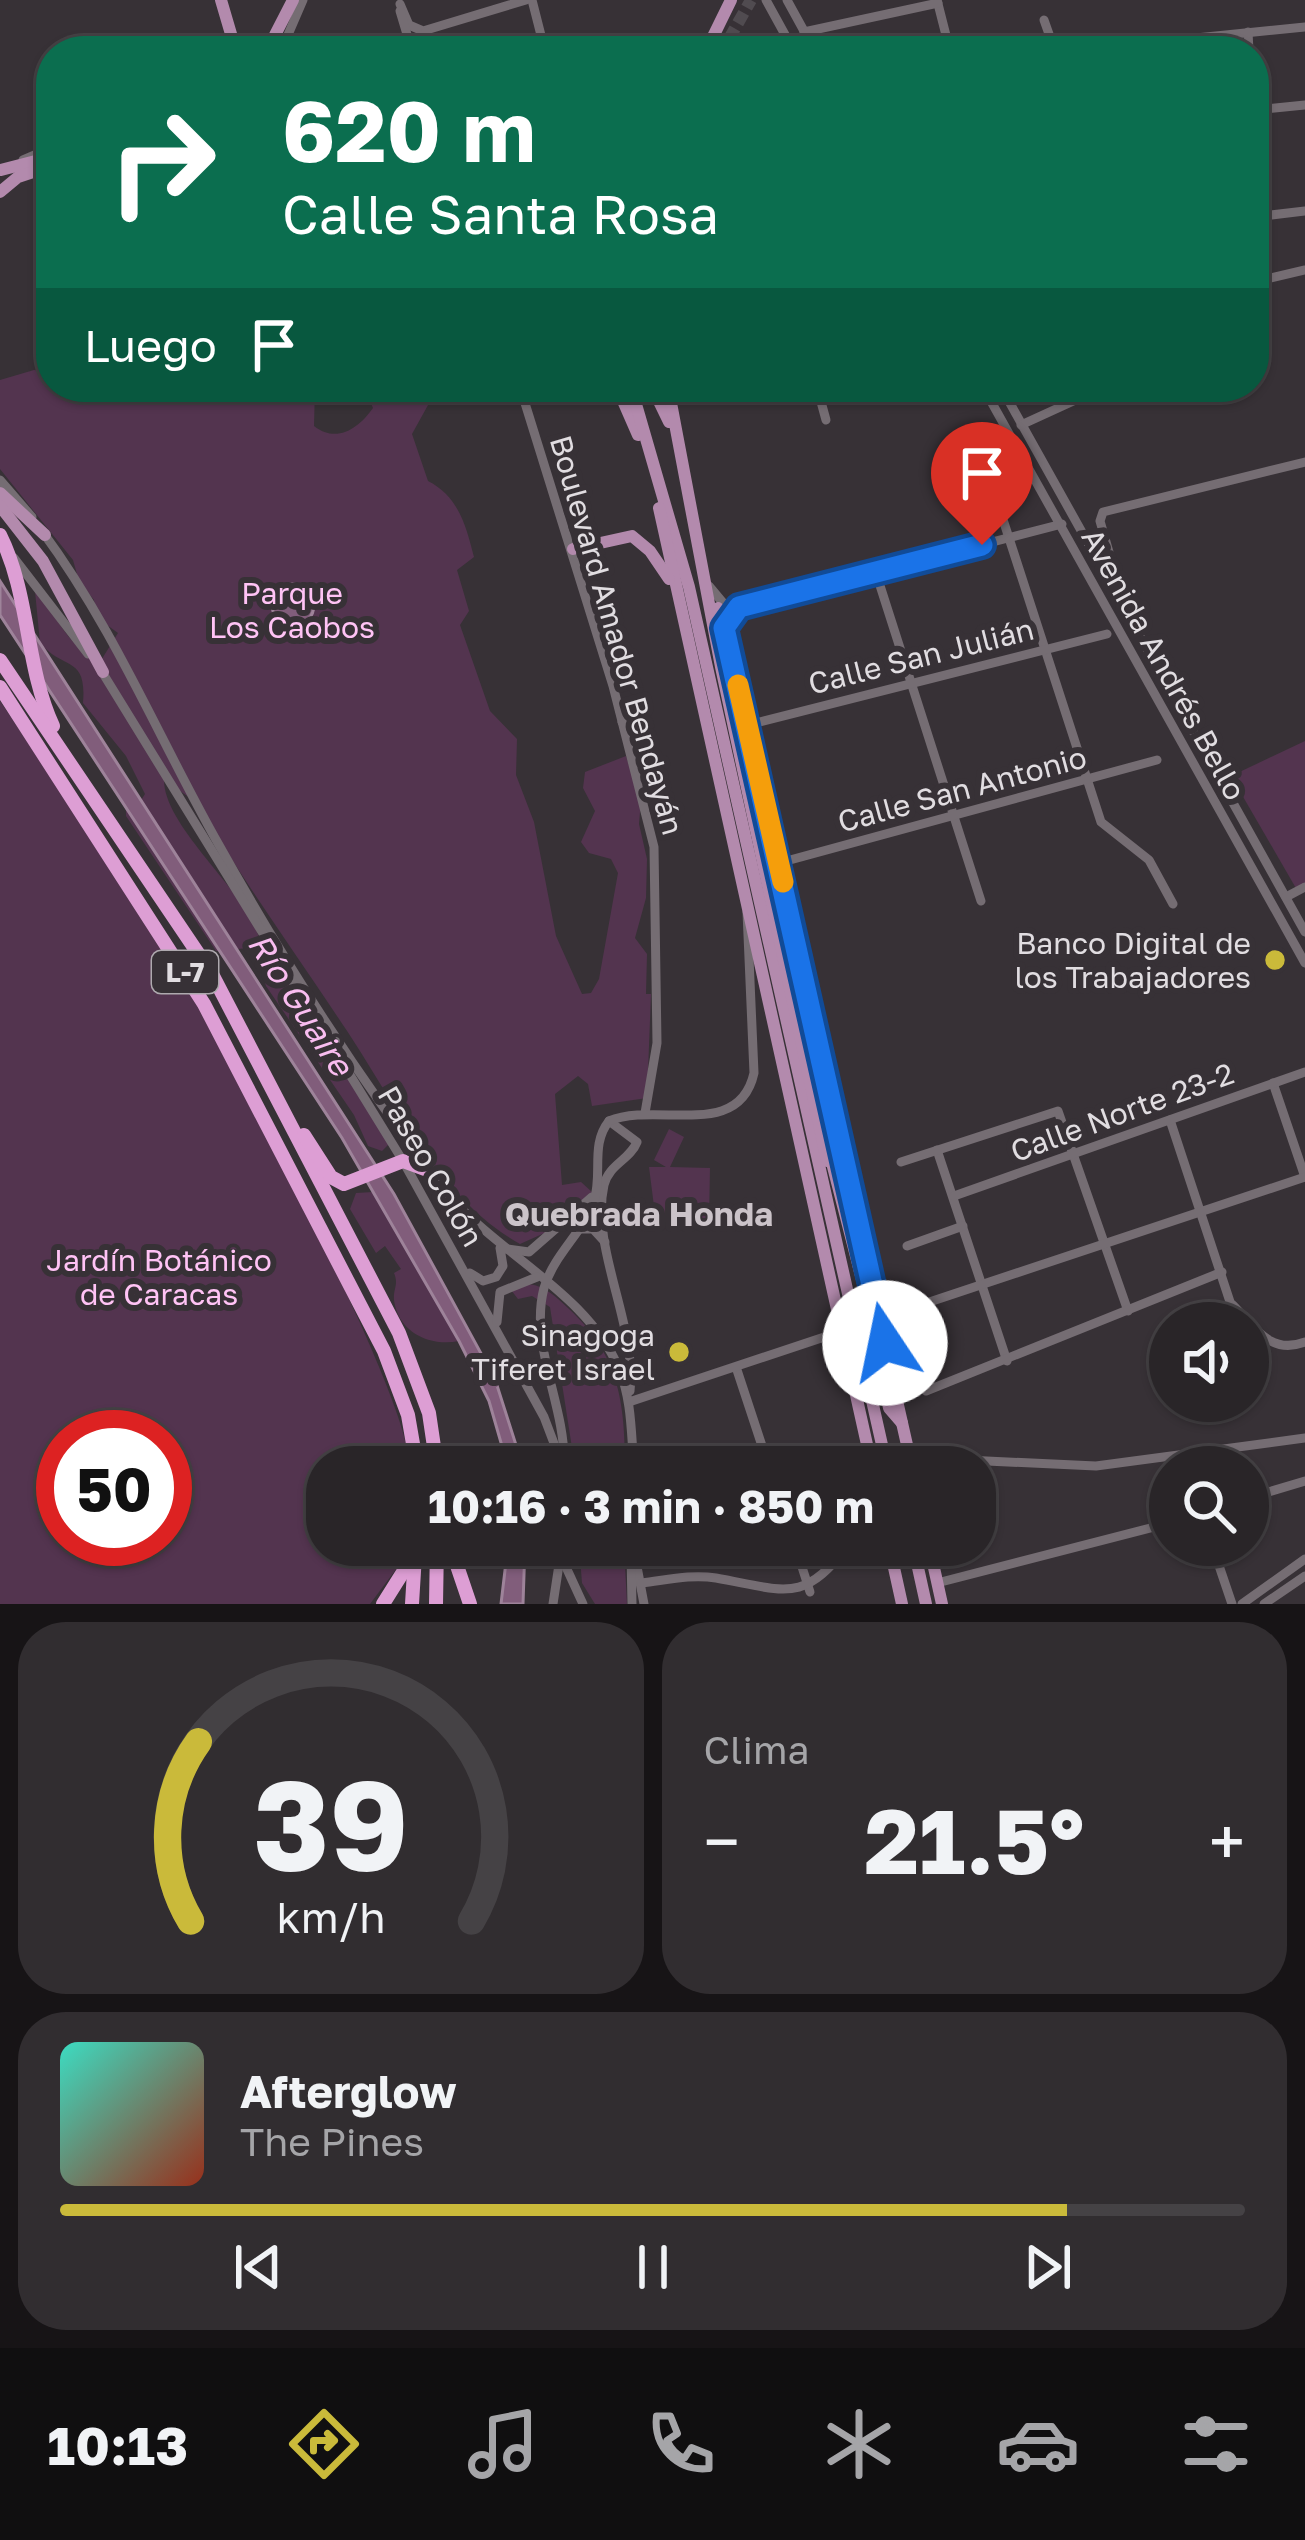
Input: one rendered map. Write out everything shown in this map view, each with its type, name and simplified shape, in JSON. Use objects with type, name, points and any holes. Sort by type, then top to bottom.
[{"type":"highway","points":[[2,542],[32,664],[66,758]]},
{"type":"highway","name":"L-7","points":[[0,660],[203,959],[416,1372],[432,1446]]},
{"type":"highway","name":"L-7","points":[[1,689],[214,1021],[384,1351],[408,1414],[413,1446]]},
{"type":"highway","points":[[284,1112],[331,1177],[352,1183],[399,1163],[430,1171]]},
{"type":"highway","points":[[381,1604],[405,1566]]},
{"type":"highway","points":[[409,1604],[413,1566]]},
{"type":"highway","points":[[437,1566],[438,1604]]},
{"type":"highway","points":[[456,1566],[467,1604]]},
{"type":"highway","points":[[438,1604],[454,1592],[467,1604]]},
{"type":"main road","points":[[221,0],[232,36]]},
{"type":"main road","points":[[275,35],[293,0]]},
{"type":"main road","points":[[713,36],[731,0]]},
{"type":"main road","points":[[1,170],[36,164]]},
{"type":"main road","points":[[0,192],[36,169]]},
{"type":"main road","points":[[624,402],[650,460],[867,1446]]},
{"type":"main road","points":[[635,402],[689,587],[762,884],[887,1446]]},
{"type":"main road","points":[[660,402],[676,434]]},
{"type":"main road","points":[[671,402],[762,884],[783,952],[816,1108],[868,1303],[855,1316],[847,1315],[843,1306],[816,1108]]},
{"type":"main road","points":[[0,493],[45,536]]},
{"type":"main road","points":[[0,506],[43,561],[103,672]]},
{"type":"main road","points":[[572,549],[632,536],[650,550],[676,592]]},
{"type":"main road","points":[[708,585],[748,725],[908,1446]]},
{"type":"main road","points":[[742,766],[777,857]]},
{"type":"main road","points":[[725,809],[762,884]]},
{"type":"main road","points":[[762,884],[777,857]]},
{"type":"main road","points":[[783,952],[795,934]]},
{"type":"main road","points":[[842,1339],[882,1327]]},
{"type":"main road","points":[[861,1418],[869,1406],[854,1346],[871,1339],[889,1408],[903,1424]]},
{"type":"main road","points":[[894,1566],[902,1604]]},
{"type":"main road","points":[[914,1566],[922,1604]]},
{"type":"main road","points":[[933,1566],[942,1604]]},
{"type":"street","points":[[287,36],[303,0]]},
{"type":"street","points":[[420,36],[529,0],[540,36]]},
{"type":"street","points":[[766,0],[786,36]]},
{"type":"street","points":[[787,0],[806,36]]},
{"type":"street","points":[[399,2],[409,26],[432,29]]},
{"type":"street","points":[[399,2],[405,36]]},
{"type":"street","points":[[804,32],[938,2],[946,36]]},
{"type":"street","points":[[1044,20],[1050,36]]},
{"type":"street","points":[[1209,36],[1305,26]]},
{"type":"street","points":[[1247,32],[1248,36]]},
{"type":"street","points":[[1269,109],[1305,105]]},
{"type":"street","points":[[1,170],[36,155]]},
{"type":"street","points":[[1269,215],[1305,211]]},
{"type":"street","points":[[1269,278],[1305,270]]},
{"type":"street","name":"Boulevard Amador Bendayán","points":[[525,402],[622,722],[655,859],[658,1043],[645,1113]]},
{"type":"street","points":[[821,402],[826,420]]},
{"type":"street","name":"Avenida Andrés Bello","points":[[991,402],[1305,963]]},
{"type":"street","name":"Avenida Andrés Bello","points":[[1009,402],[1305,932]]},
{"type":"street","points":[[1022,425],[1072,402]]},
{"type":"street","points":[[1103,575],[1113,566],[1099,518],[1103,512],[1305,462]]},
{"type":"street","points":[[985,464],[1105,827],[1149,860],[1173,904]]},
{"type":"street","name":"Paseo Colón","points":[[0,480],[45,536],[122,653],[217,842],[430,1171],[500,1248],[601,1339],[619,1366],[629,1402],[632,1446]]},
{"type":"street","points":[[708,585],[724,604],[739,607],[1072,519]]},
{"type":"street","name":"Paseo Colón","points":[[2,542],[103,672],[458,1258],[555,1446]]},
{"type":"street","points":[[876,573],[981,901]]},
{"type":"street","points":[[724,628],[739,607]]},
{"type":"street","name":"Calle San Julián","points":[[748,725],[1107,634]]},
{"type":"street","name":"Calle San Antonio","points":[[777,857],[956,816],[1156,760]]},
{"type":"street","points":[[1286,897],[1305,887]]},
{"type":"street","points":[[596,1193],[598,1141],[609,1121],[645,1113],[723,1113],[748,1092],[754,1073],[747,911]]},
{"type":"street","name":"Calle Norte 23-2","points":[[954,1196],[1305,1072]]},
{"type":"street","points":[[882,1327],[984,1287],[1305,1177],[1274,1083]]},
{"type":"street","points":[[902,1162],[1058,1111],[1128,1312]]},
{"type":"street","points":[[1170,1120],[1230,1302]]},
{"type":"street","points":[[609,1121],[637,1142],[611,1168],[604,1184],[608,1246],[628,1331],[629,1402],[842,1339]]},
{"type":"street","points":[[937,1150],[1007,1361]]},
{"type":"street","name":"Paseo Colón","points":[[500,1248],[529,1252],[596,1193]]},
{"type":"street","name":"Paseo Colón","points":[[560,1446],[541,1311],[555,1258],[596,1193]]},
{"type":"street","points":[[907,1246],[963,1226]]},
{"type":"street","points":[[575,1229],[593,1229],[608,1246]]},
{"type":"street","points":[[458,1258],[477,1278],[491,1280],[503,1266],[500,1248]]},
{"type":"street","points":[[926,1390],[1222,1272]]},
{"type":"street","points":[[499,1333],[497,1297],[512,1283],[537,1277]]},
{"type":"street","points":[[1269,1340],[1285,1349],[1305,1342]]},
{"type":"street","points":[[737,1370],[762,1446]]},
{"type":"street","points":[[1263,1446],[1305,1438]]},
{"type":"street","points":[[996,1461],[1149,1463]]},
{"type":"street","points":[[1269,1492],[1305,1481]]},
{"type":"street","points":[[937,1583],[1149,1527]]},
{"type":"street","points":[[1242,1604],[1305,1559]]},
{"type":"street","points":[[553,1604],[559,1566]]},
{"type":"street","points":[[567,1566],[583,1604]]},
{"type":"street","points":[[632,1566],[632,1604]]},
{"type":"street","points":[[638,1566],[644,1604]]},
{"type":"street","points":[[802,1566],[810,1592]]},
{"type":"street","points":[[642,1583],[694,1576],[784,1598],[810,1592],[835,1566]]},
{"type":"street","points":[[1219,1566],[1232,1604]]},
{"type":"street","points":[[1264,1604],[1305,1576]]},
{"type":"green space","name":"Parque Los Caobos","points":[[36,370],[36,402],[315,402],[314,426],[331,434],[361,422],[373,408],[370,402],[430,402],[412,434],[428,481],[460,513],[474,557],[457,570],[469,611],[460,625],[490,711],[517,739],[516,775],[534,822],[556,936],[582,994],[591,993],[599,979],[618,873],[611,859],[589,853],[581,842],[595,811],[583,788],[585,772],[626,756],[641,800],[646,898],[635,938],[647,954],[646,994],[651,994],[647,1098],[592,1106],[588,1084],[578,1076],[555,1094],[562,1185],[581,1182],[592,1192],[549,1231],[520,1244],[491,1224],[441,1174],[196,802],[164,780],[179,821],[245,910],[260,947],[216,951],[126,816],[126,804],[140,802],[145,794],[126,756],[83,703],[77,670],[40,643],[35,591],[72,641],[100,662],[118,633],[96,617],[94,600],[79,581],[73,560],[0,469],[0,380]]},
{"type":"green space","name":"Jardín Botánico de Caracas","points":[[0,701],[191,990],[318,1234],[385,1380],[405,1446],[306,1446],[306,1566],[398,1566],[370,1604],[0,1604]]},
{"type":"green space","points":[[1305,741],[1305,887],[1297,890],[1231,776]]},
{"type":"green space","points":[[268,955],[311,1013],[390,1143],[382,1151],[368,1146],[354,1115],[266,986],[260,964]]},
{"type":"green space","points":[[669,1129],[684,1137],[670,1167],[710,1168],[709,1221],[656,1222],[649,1167],[666,1167],[654,1160]]},
{"type":"green space","points":[[373,1192],[459,1341],[427,1339],[402,1321],[394,1296],[394,1273],[401,1269],[385,1246],[376,1253],[350,1209],[356,1193]]},
{"type":"green space","points":[[529,1284],[546,1290],[586,1326],[616,1381],[624,1446],[572,1446],[550,1307],[532,1296],[518,1299],[511,1290]]},
{"type":"green space","points":[[581,1566],[625,1566],[627,1604],[595,1604],[582,1583]]},
{"type":"shaded area","name":"Río Guaire","points":[[0,581],[394,1194],[495,1379],[516,1446],[502,1446],[489,1401],[459,1341],[342,1138],[0,615]]},
{"type":"shaded area","points":[[293,584],[308,590],[314,605],[308,620],[293,626],[278,620],[272,605],[278,590]]},
{"type":"shaded area","points":[[506,1566],[524,1566],[523,1604],[501,1604]]},
{"type":"waterway","points":[[493,1381],[504,1368]]},
{"type":"tunnel","points":[[731,36],[751,0]]},
{"type":"slow traffic","points":[[738,685],[783,882]]},
{"type":"place","name":"Banco Digital de los Trabajadores","points":[[1275,960]]},
{"type":"place","name":"Sinagoga Tiferet Israel","points":[[679,1352]]},
{"type":"district","name":"Quebrada Honda","points":[[639,1213]]},
{"type":"route","points":[[885,1343],[724,628],[739,607],[982,545]]}]
